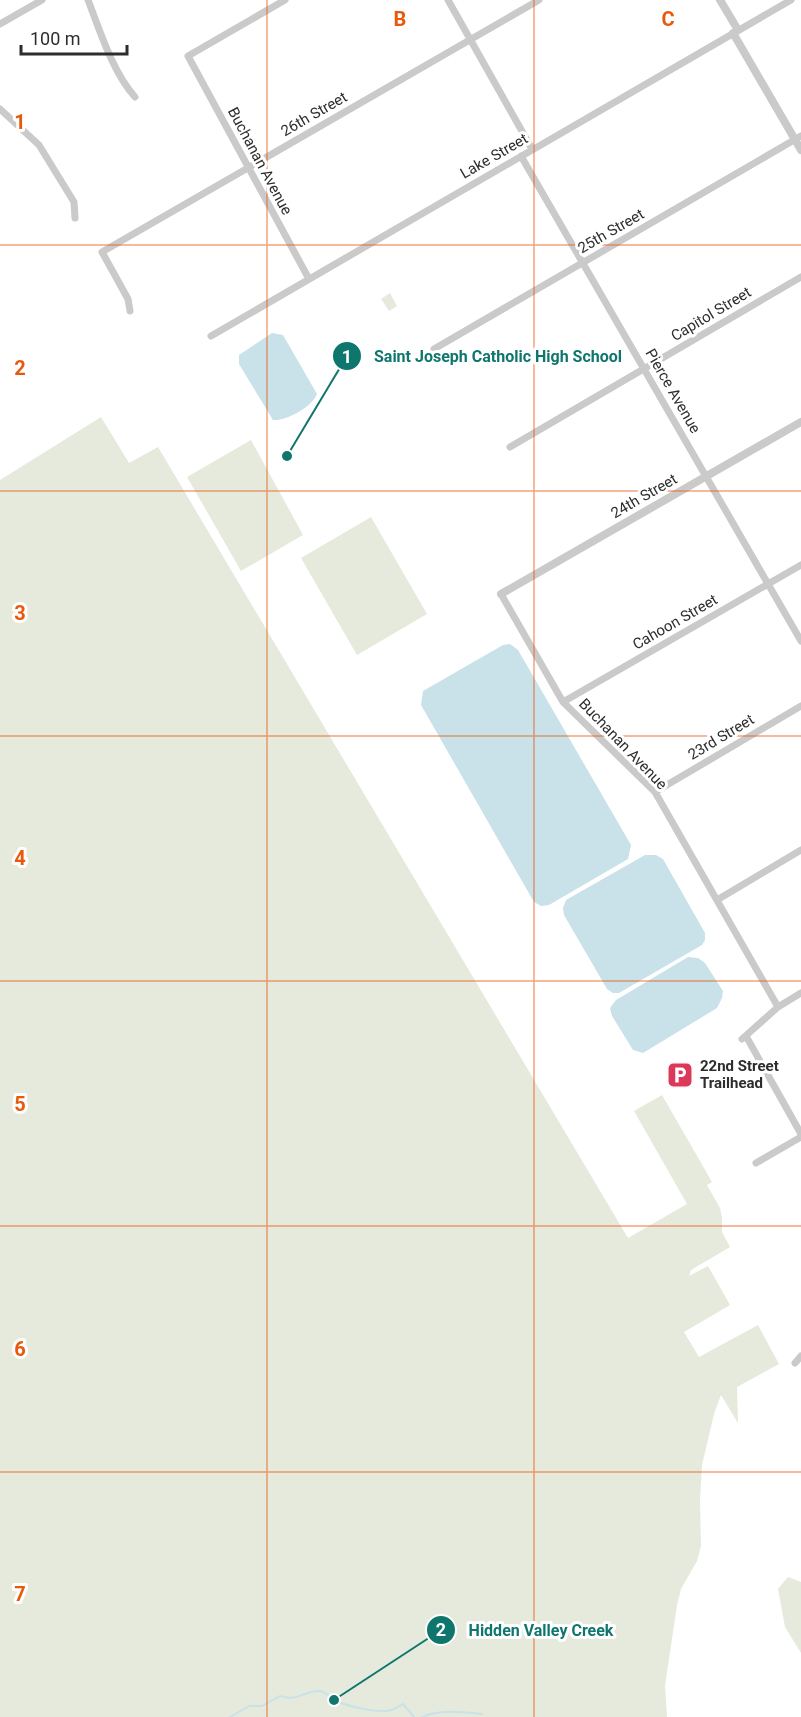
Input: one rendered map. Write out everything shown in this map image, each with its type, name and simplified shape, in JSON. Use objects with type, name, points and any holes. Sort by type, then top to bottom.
[{"type":"street","points":[[0,24],[42,0]]},
{"type":"street","points":[[88,0],[110,54],[127,89],[135,97]]},
{"type":"street","name":"Buchanan Avenue","points":[[285,0],[188,56],[309,279]]},
{"type":"street","points":[[448,0],[532,149]]},
{"type":"street","name":"26th Street","points":[[130,311],[128,299],[102,252],[539,0]]},
{"type":"street","points":[[720,0],[736,32],[798,138],[801,150]]},
{"type":"street","name":"Lake Street","points":[[212,336],[791,0]]},
{"type":"street","points":[[0,109],[39,145],[74,202],[75,218]]},
{"type":"street","name":"25th Street","points":[[434,349],[798,138]]},
{"type":"street","name":"Pierce Avenue","points":[[521,156],[801,640]]},
{"type":"street","name":"Capitol Street","points":[[510,447],[801,277]]},
{"type":"street","name":"24th Street","points":[[501,594],[801,422]]},
{"type":"street","name":"Cahoon Street","points":[[563,702],[801,565]]},
{"type":"street","name":"Buchanan Avenue","points":[[501,594],[563,702],[655,792],[778,1007]]},
{"type":"street","name":"23rd Street","points":[[655,792],[801,706]]},
{"type":"street","points":[[717,900],[801,850]]},
{"type":"street","points":[[756,1163],[801,1136],[744,1038],[778,1007],[801,993]]},
{"type":"street","points":[[795,1363],[801,1356]]},
{"type":"shaded area","points":[[390,293],[397,306],[389,311],[381,299]]},
{"type":"shaded area","points":[[101,417],[129,463],[158,447],[628,1238],[687,1204],[634,1111],[662,1095],[712,1182],[707,1185],[720,1208],[722,1232],[730,1247],[691,1270],[689,1276],[708,1266],[730,1305],[684,1332],[699,1357],[758,1325],[779,1364],[737,1387],[738,1423],[721,1395],[714,1414],[702,1465],[701,1546],[697,1561],[681,1589],[677,1605],[665,1686],[667,1717],[0,1717],[0,480]]},
{"type":"shaded area","points":[[251,440],[303,535],[241,571],[187,477]]},
{"type":"shaded area","points":[[371,517],[427,614],[357,655],[301,558]]},
{"type":"shaded area","points":[[788,1577],[801,1582],[801,1653],[785,1627],[778,1589]]},
{"type":"water","points":[[272,333],[283,335],[317,394],[310,404],[279,420],[273,420],[239,364],[239,355]]},
{"type":"water","points":[[510,644],[518,650],[631,845],[628,859],[549,905],[541,906],[534,902],[421,705],[423,691],[503,645]]},
{"type":"water","points":[[645,855],[656,855],[663,859],[705,933],[705,940],[702,945],[619,993],[613,993],[607,989],[564,915],[563,908],[566,900]]},
{"type":"water","points":[[688,957],[698,958],[705,963],[723,991],[717,1008],[643,1053],[633,1050],[612,1016],[610,1008],[616,1000]]},
{"type":"waterway","points":[[230,1717],[249,1706],[262,1706],[280,1696],[292,1698],[314,1691],[325,1693],[341,1703],[371,1710],[386,1711],[403,1704],[414,1717]]},
{"type":"waterway","points":[[422,1717],[444,1712],[482,1714]]},
{"type":"place","name":"Saint Joseph Catholic High School","points":[[287,456]]},
{"type":"place","name":"22nd Street Trailhead","points":[[680,1075]]},
{"type":"place","name":"Hidden Valley Creek","points":[[334,1700]]}]
